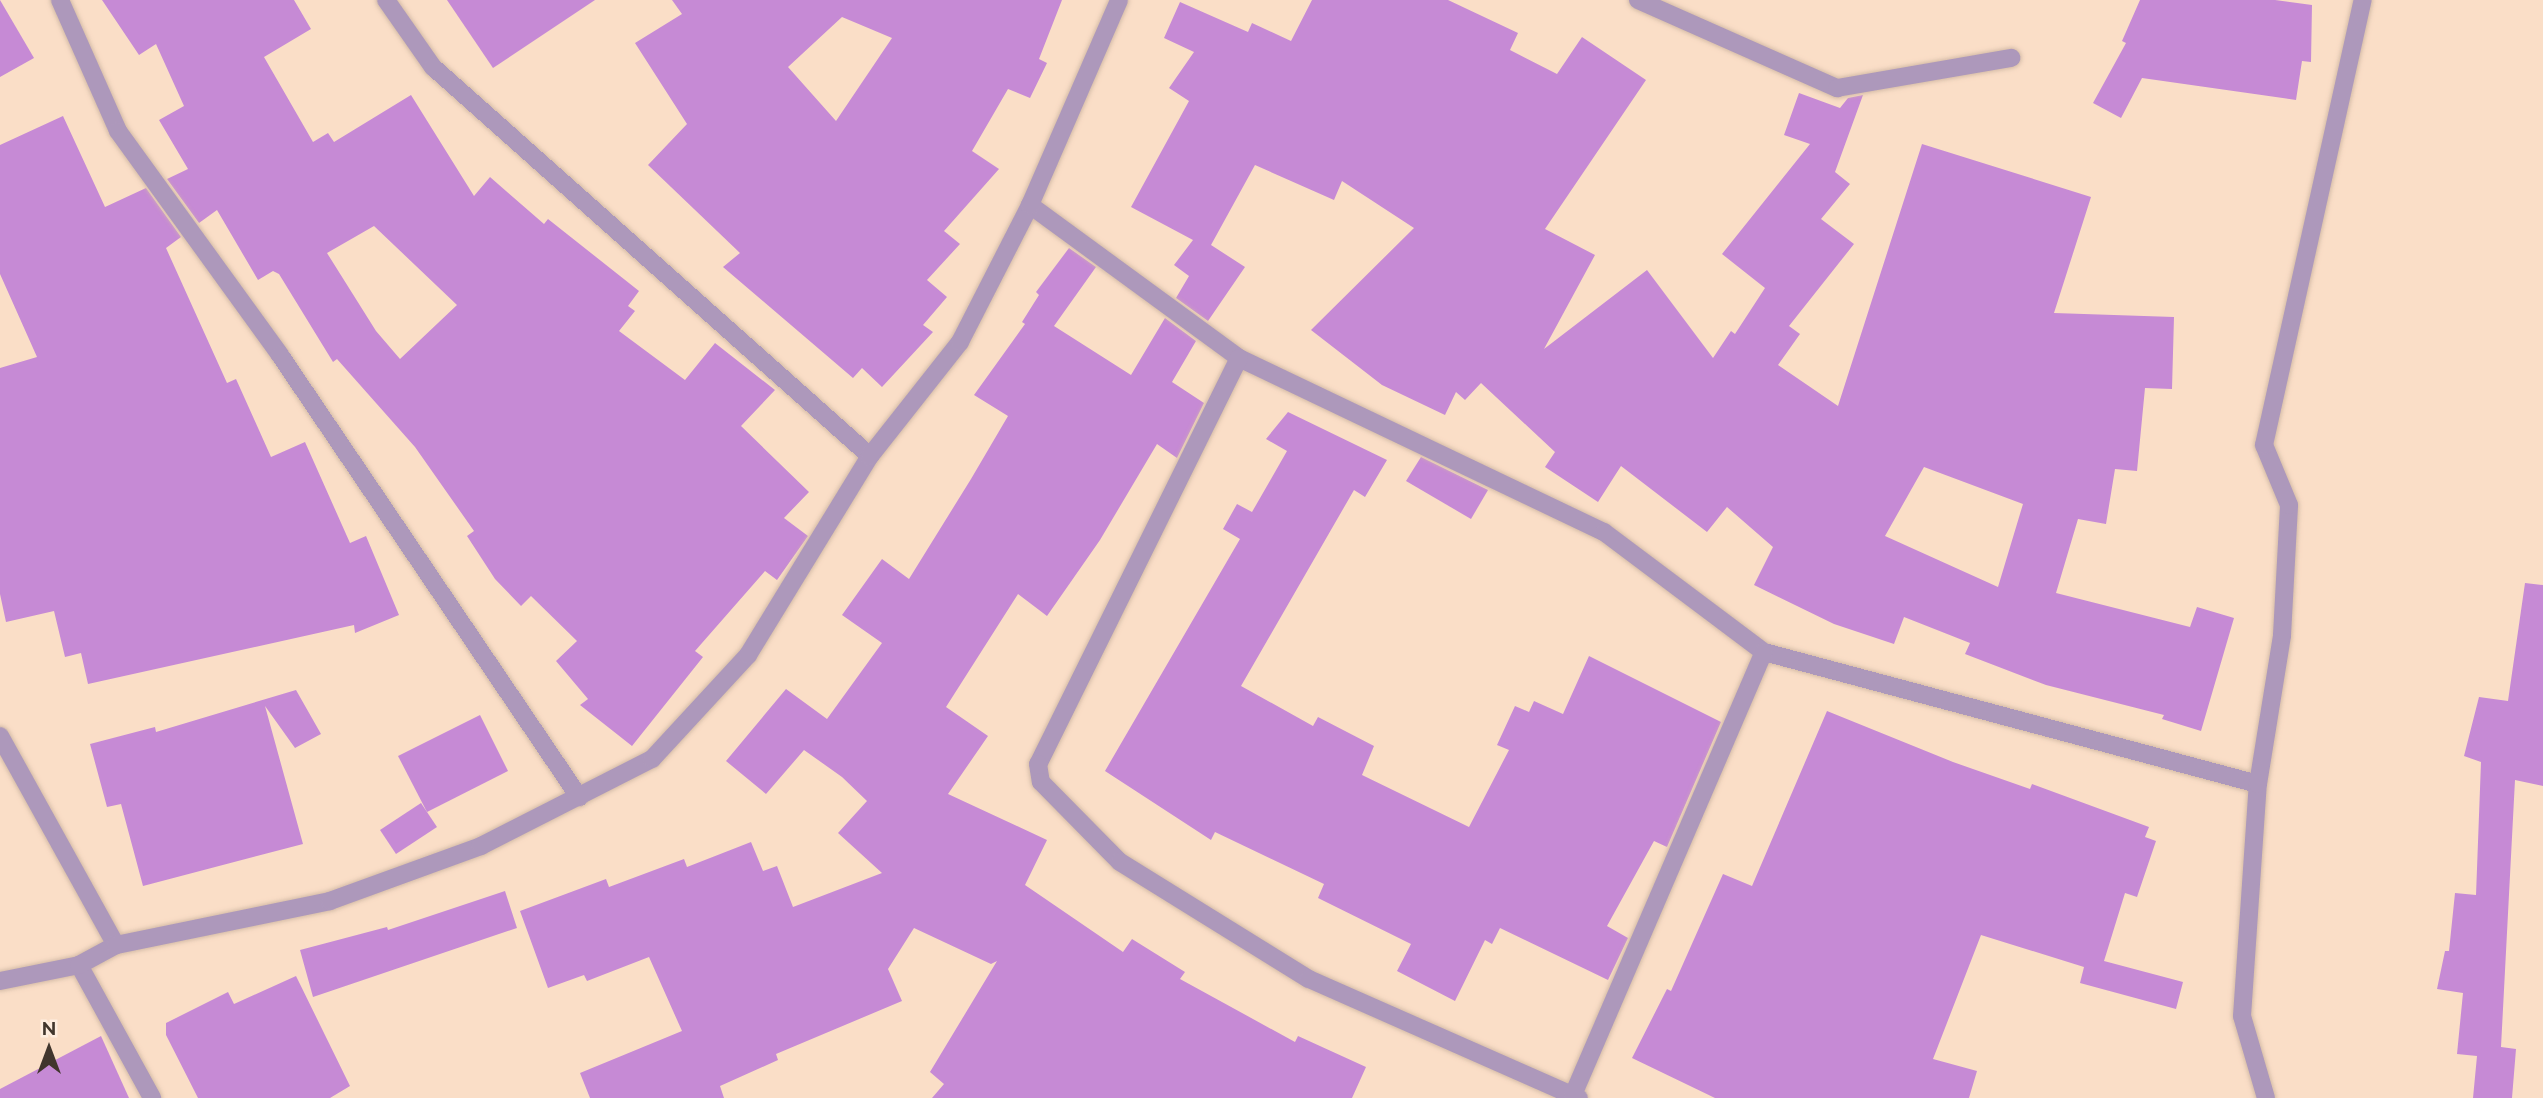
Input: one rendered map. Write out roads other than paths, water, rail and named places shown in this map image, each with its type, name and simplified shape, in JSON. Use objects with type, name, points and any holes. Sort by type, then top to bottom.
[{"type":"street","points":[[60,0],[118,131],[280,355],[579,797]]},
{"type":"street","points":[[386,0],[433,67],[870,456]]},
{"type":"street","points":[[0,981],[79,965],[116,945],[330,901],[481,846],[652,759],[748,655],[870,456],[960,342],[1030,205],[1119,0]]},
{"type":"street","points":[[1638,0],[1837,89],[2011,58]]},
{"type":"street","points":[[2266,1098],[2242,1016],[2258,784],[2282,635],[2289,505],[2264,445],[2362,0]]},
{"type":"street","points":[[1030,205],[1239,358],[1604,532],[1764,652],[2258,784]]},
{"type":"street","points":[[1239,358],[1038,764],[1041,782],[1120,862],[1309,979],[1576,1096],[1764,652]]},
{"type":"street","points":[[0,736],[116,945]]},
{"type":"street","points":[[79,965],[152,1098]]}]
